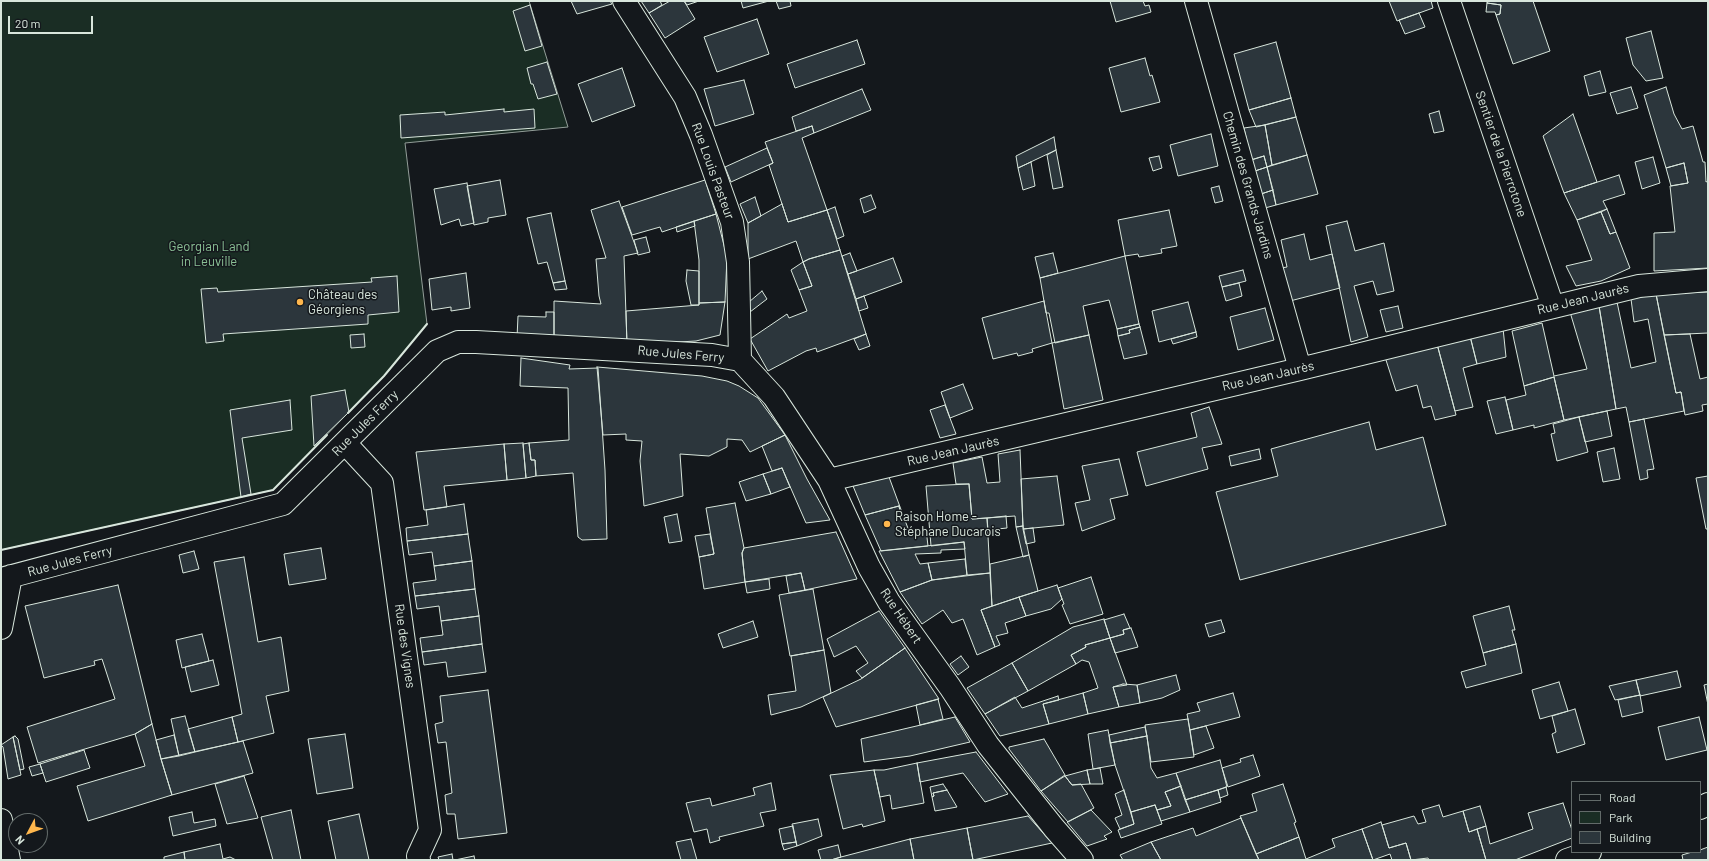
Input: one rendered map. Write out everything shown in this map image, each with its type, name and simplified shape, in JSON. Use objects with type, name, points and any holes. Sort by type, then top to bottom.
[{"type":"street","name":"Rue Louis Pasteur","points":[[624,1],[685,97],[701,135],[732,222],[738,262],[740,360]]},
{"type":"street","name":"Chemin des Grands Jardins","points":[[1196,1],[1300,369]]},
{"type":"street","name":"Sentier de la Pierrotone","points":[[1449,1],[1553,307]]},
{"type":"street","name":"Rue Jean Jaurès","points":[[829,480],[1300,369],[1638,286],[1708,280]]},
{"type":"street","name":"Rue Jules Ferry","points":[[6,577],[283,504],[437,351],[458,342],[712,355],[740,360]]},
{"type":"street","name":"Rue Hébert","points":[[740,360],[774,397],[829,480],[869,567],[889,602],[950,687],[988,744],[1054,828],[1082,860]]},
{"type":"street","name":"Rue des Vignes","points":[[345,443],[382,483],[430,830],[418,856],[419,860]]},
{"type":"street","points":[[1,628],[6,577]]},
{"type":"street","points":[[1,820],[9,860]]},
{"type":"street","points":[[1567,860],[1587,853]]},
{"type":"green space","name":"Georgian Land in Leuville","points":[[1,1],[529,1],[568,127],[405,143],[427,324],[384,376],[273,490],[1,550]]},
{"type":"building","points":[[571,1],[610,1],[612,4],[577,14]]},
{"type":"building","points":[[641,1],[660,1],[662,5],[649,13]]},
{"type":"building","points":[[670,1],[684,1],[695,19],[665,38],[649,13]]},
{"type":"building","points":[[684,1],[699,1],[687,5]]},
{"type":"building","points":[[741,1],[769,1],[743,8]]},
{"type":"building","points":[[776,1],[790,1],[791,6],[779,9]]},
{"type":"building","points":[[1110,1],[1143,1],[1145,6],[1149,5],[1151,12],[1116,22]]},
{"type":"building","points":[[1389,1],[1431,1],[1433,8],[1397,21]]},
{"type":"building","points":[[1488,1],[1533,1],[1550,51],[1513,64],[1496,15],[1500,14],[1501,5],[1487,3]]},
{"type":"building","points":[[1487,3],[1501,5],[1500,14],[1496,15],[1495,12],[1486,12]]},
{"type":"building","points":[[530,5],[542,46],[525,51],[513,11]]},
{"type":"building","points":[[1419,13],[1425,27],[1405,34],[1399,20]]},
{"type":"building","points":[[757,19],[769,54],[717,72],[704,37]]},
{"type":"building","points":[[1651,31],[1663,78],[1646,81],[1633,65],[1626,38]]},
{"type":"building","points":[[857,40],[865,64],[795,88],[787,64]]},
{"type":"building","points":[[1276,42],[1291,98],[1249,110],[1234,54]]},
{"type":"building","points":[[1145,58],[1160,102],[1121,112],[1109,68]]},
{"type":"building","points":[[547,62],[557,94],[538,99],[533,84],[531,84],[527,68]]},
{"type":"building","points":[[622,68],[635,106],[592,122],[578,84]]},
{"type":"building","points":[[1600,71],[1606,92],[1589,96],[1584,76]]},
{"type":"building","points":[[744,80],[754,114],[715,126],[704,89]]},
{"type":"building","points":[[1631,87],[1638,108],[1617,114],[1610,93]]},
{"type":"building","points":[[1666,87],[1674,114],[1682,129],[1693,126],[1703,162],[1705,162],[1706,182],[1708,181],[1708,268],[1654,271],[1654,233],[1675,232],[1670,186],[1688,183],[1684,163],[1666,168],[1644,95]]},
{"type":"building","points":[[862,89],[871,110],[814,133],[812,126],[796,131],[792,117]]},
{"type":"building","points":[[1291,98],[1296,117],[1256,127],[1249,110]]},
{"type":"building","points":[[504,109],[504,112],[534,109],[535,128],[401,138],[400,115],[445,112],[445,115]]},
{"type":"building","points":[[1439,111],[1444,131],[1434,133],[1429,114]]},
{"type":"building","points":[[1573,114],[1597,182],[1564,193],[1543,136]]},
{"type":"building","points":[[1296,117],[1307,155],[1272,165],[1265,125]]},
{"type":"building","points":[[1265,125],[1272,165],[1267,167],[1264,156],[1251,160],[1244,128]]},
{"type":"building","points":[[812,126],[814,133],[802,138],[827,210],[788,222],[769,165],[773,163],[765,142]]},
{"type":"building","points":[[1211,134],[1218,166],[1178,176],[1170,145]]},
{"type":"building","points":[[1054,137],[1056,150],[1018,168],[1016,156]]},
{"type":"building","points":[[767,148],[773,163],[731,182],[725,167]]},
{"type":"building","points":[[1056,150],[1063,187],[1053,189],[1047,155]]},
{"type":"building","points":[[1307,155],[1318,194],[1276,205],[1267,167]]},
{"type":"building","points":[[1159,156],[1162,168],[1153,171],[1149,158]]},
{"type":"building","points":[[1264,156],[1267,167],[1255,171],[1251,160]]},
{"type":"building","points":[[1653,157],[1660,183],[1642,189],[1635,162]]},
{"type":"building","points":[[1031,162],[1035,186],[1023,190],[1018,168]]},
{"type":"building","points":[[1684,163],[1688,183],[1671,186],[1666,168]]},
{"type":"building","points":[[1267,167],[1273,190],[1261,194],[1255,171]]},
{"type":"building","points":[[1619,175],[1625,194],[1603,201],[1607,209],[1577,220],[1564,193]]},
{"type":"building","points":[[500,180],[506,215],[488,218],[488,222],[474,225],[467,186]]},
{"type":"building","points":[[705,180],[716,214],[662,232],[660,227],[632,235],[622,207]]},
{"type":"building","points":[[467,183],[474,223],[461,226],[459,219],[441,225],[434,189]]},
{"type":"building","points":[[1219,186],[1223,201],[1215,203],[1211,188]]},
{"type":"building","points":[[1273,190],[1276,205],[1265,208],[1261,194]]},
{"type":"building","points":[[871,195],[876,208],[864,213],[860,199]]},
{"type":"building","points":[[755,197],[761,216],[748,223],[740,204]]},
{"type":"building","points":[[619,201],[638,253],[624,256],[627,345],[554,341],[554,301],[601,304],[596,259],[606,258],[591,210]]},
{"type":"building","points":[[782,204],[788,222],[827,210],[840,250],[803,262],[796,241],[748,259],[748,223]]},
{"type":"building","points":[[835,207],[844,236],[837,239],[827,210]]},
{"type":"building","points":[[1607,209],[1616,232],[1610,234],[1601,212]]},
{"type":"building","points":[[1169,210],[1177,246],[1161,249],[1162,253],[1139,257],[1138,254],[1125,256],[1118,220]]},
{"type":"building","points":[[1601,212],[1610,234],[1616,232],[1630,268],[1601,281],[1576,286],[1566,266],[1592,260],[1577,220]]},
{"type":"building","points":[[551,213],[565,281],[553,283],[547,262],[538,264],[527,218]]},
{"type":"building","points":[[716,214],[727,257],[725,302],[699,303],[699,260],[694,221]]},
{"type":"building","points":[[694,221],[695,226],[677,232],[676,227]]},
{"type":"building","points":[[1347,221],[1355,251],[1384,243],[1394,291],[1377,295],[1373,281],[1354,286],[1368,337],[1351,342],[1326,226]]},
{"type":"building","points":[[1304,234],[1310,260],[1332,254],[1340,288],[1290,301],[1281,268],[1287,267],[1281,240]]},
{"type":"building","points":[[646,237],[650,252],[638,255],[634,240]]},
{"type":"building","points":[[840,250],[866,334],[817,352],[816,348],[806,351],[768,371],[750,339],[787,314],[789,318],[807,311],[799,290],[812,286],[803,262]]},
{"type":"building","points":[[850,253],[857,271],[848,274],[842,256]]},
{"type":"building","points":[[1053,253],[1058,273],[1040,278],[1035,257]]},
{"type":"building","points":[[1125,256],[1139,324],[1117,329],[1109,300],[1083,306],[1089,335],[1055,343],[1049,313],[1046,313],[1040,278]]},
{"type":"building","points":[[893,258],[902,282],[856,299],[848,274]]},
{"type":"building","points":[[803,262],[812,286],[799,290],[791,270]]},
{"type":"building","points":[[687,270],[699,271],[699,305],[691,305],[686,281]]},
{"type":"building","points":[[1243,270],[1246,281],[1222,287],[1219,276]]},
{"type":"building","points":[[466,273],[470,308],[451,311],[451,307],[432,310],[429,279]]},
{"type":"building","name":"Château des Géorgiens","points":[[397,276],[399,312],[368,315],[368,324],[223,334],[224,341],[206,343],[201,289],[217,288],[218,292],[372,282],[371,278]]},
{"type":"building","points":[[565,281],[567,289],[555,290],[553,283]]},
{"type":"building","points":[[1239,283],[1242,296],[1226,301],[1222,287]]},
{"type":"building","points":[[762,291],[767,299],[750,312],[749,302]]},
{"type":"building","points":[[1708,292],[1708,333],[1664,335],[1656,294]]},
{"type":"building","points":[[1656,294],[1676,393],[1681,392],[1684,411],[1629,422],[1626,407],[1616,409],[1599,306],[1617,302],[1631,368],[1656,362],[1648,319],[1634,322],[1631,299]]},
{"type":"building","points":[[864,296],[868,308],[859,311],[856,299]]},
{"type":"building","points":[[1044,301],[1052,343],[1032,349],[1033,352],[1018,356],[1017,353],[993,359],[982,318]]},
{"type":"building","points":[[725,302],[720,335],[696,341],[627,345],[626,311],[699,305],[699,303]]},
{"type":"building","points":[[1188,302],[1196,332],[1159,342],[1152,311]]},
{"type":"building","points":[[1398,306],[1403,328],[1386,332],[1380,310]]},
{"type":"building","points":[[1599,306],[1616,409],[1564,420],[1554,377],[1524,386],[1512,331],[1542,323],[1554,376],[1587,369],[1570,312]]},
{"type":"building","points":[[1265,308],[1274,340],[1238,350],[1230,317]]},
{"type":"building","points":[[546,312],[554,312],[554,341],[517,338],[518,316],[546,317]]},
{"type":"building","points":[[1139,324],[1140,327],[1129,330],[1130,333],[1118,336],[1117,329]]},
{"type":"building","points":[[1140,327],[1147,354],[1124,359],[1118,336],[1130,333],[1129,330]]},
{"type":"building","points":[[1503,328],[1506,357],[1477,364],[1470,336]]},
{"type":"building","points":[[1196,332],[1197,337],[1173,344],[1171,339]]},
{"type":"building","points":[[364,334],[365,347],[351,348],[350,335]]},
{"type":"building","points":[[866,334],[870,346],[859,350],[854,339]]},
{"type":"building","points":[[1690,334],[1700,379],[1708,377],[1708,404],[1702,405],[1703,411],[1685,415],[1681,392],[1676,393],[1664,335]]},
{"type":"building","points":[[1089,335],[1103,400],[1064,409],[1052,343]]},
{"type":"building","points":[[1470,336],[1477,364],[1463,368],[1473,407],[1455,411],[1437,344]]},
{"type":"building","points":[[1437,344],[1456,415],[1435,420],[1431,406],[1423,408],[1417,385],[1396,391],[1385,357]]},
{"type":"building","points":[[521,358],[570,365],[569,369],[598,368],[605,470],[607,539],[582,540],[578,537],[573,473],[536,476],[535,460],[531,460],[529,443],[569,440],[568,388],[520,386]]},
{"type":"building","points":[[597,367],[702,376],[727,381],[739,386],[758,398],[785,435],[750,452],[742,440],[727,439],[727,447],[709,456],[680,454],[683,496],[644,506],[640,461],[642,441],[626,440],[626,434],[603,435]]},
{"type":"building","points":[[1554,377],[1564,420],[1534,428],[1534,425],[1513,430],[1506,400],[1526,395],[1524,386]]},
{"type":"building","points":[[963,384],[973,409],[950,418],[941,392]]},
{"type":"building","points":[[345,390],[349,412],[314,446],[311,396]]},
{"type":"building","points":[[1505,397],[1513,430],[1496,434],[1487,401]]},
{"type":"building","points":[[290,400],[292,430],[242,438],[251,494],[241,497],[230,410]]},
{"type":"building","points":[[945,405],[956,434],[940,438],[930,410]]},
{"type":"building","points":[[1209,407],[1222,444],[1202,448],[1208,469],[1146,486],[1137,452],[1197,437],[1191,413]]},
{"type":"building","points":[[1607,411],[1612,436],[1585,442],[1579,417]]},
{"type":"building","points":[[1579,417],[1588,452],[1557,461],[1551,434],[1555,433],[1553,424]]},
{"type":"building","points":[[1644,419],[1654,469],[1647,470],[1648,478],[1640,480],[1629,422]]},
{"type":"building","points":[[1369,422],[1376,450],[1423,437],[1446,525],[1240,580],[1216,492],[1278,476],[1271,449]]},
{"type":"building","points":[[785,435],[830,520],[806,523],[782,468],[772,471],[762,446]]},
{"type":"building","points":[[523,443],[526,478],[507,480],[504,444]]},
{"type":"building","points":[[529,443],[531,460],[535,460],[536,476],[526,478],[523,444]]},
{"type":"building","points":[[504,444],[507,480],[444,486],[447,507],[424,510],[416,452]]},
{"type":"building","points":[[1614,448],[1620,479],[1603,482],[1597,452]]},
{"type":"building","points":[[1259,449],[1261,459],[1231,466],[1229,456]]},
{"type":"building","points":[[1020,450],[1023,526],[1016,527],[1015,516],[972,519],[969,484],[956,484],[953,463],[982,457],[987,483],[1000,482],[998,454]]},
{"type":"building","points":[[1119,459],[1128,495],[1110,499],[1115,519],[1082,531],[1075,503],[1090,500],[1082,466]]},
{"type":"building","points":[[782,468],[790,487],[771,494],[763,474]]},
{"type":"building","points":[[763,474],[771,494],[746,501],[739,482]]},
{"type":"building","points":[[1057,476],[1064,525],[1023,529],[1021,479]]},
{"type":"building","points":[[1708,476],[1708,529],[1706,529],[1696,478]]},
{"type":"building","points":[[889,477],[903,515],[901,515],[899,506],[865,515],[853,486]]},
{"type":"building","points":[[969,484],[972,519],[987,518],[990,573],[967,575],[964,542],[931,546],[926,486]]},
{"type":"building","points":[[735,503],[744,548],[742,553],[745,582],[704,589],[699,557],[714,554],[706,508]]},
{"type":"building","points":[[464,504],[468,534],[407,541],[406,528],[428,525],[426,510]]},
{"type":"building","points":[[899,506],[901,515],[903,515],[909,531],[926,529],[928,546],[881,551],[865,515]]},
{"type":"building","points":[[677,514],[682,541],[669,543],[664,517]]},
{"type":"building","points":[[1006,516],[1007,528],[988,530],[987,518]]},
{"type":"building","points":[[1023,526],[1029,555],[1023,557],[1016,527]]},
{"type":"building","points":[[1033,528],[1035,542],[1026,544],[1023,529]]},
{"type":"building","points":[[836,532],[857,579],[805,590],[801,573],[745,582],[742,553],[744,548]]},
{"type":"building","points":[[468,534],[472,561],[434,566],[432,552],[409,555],[407,541]]},
{"type":"building","points":[[710,534],[714,554],[699,557],[695,536]]},
{"type":"building","points":[[964,542],[965,549],[941,550],[941,553],[915,554],[920,564],[928,563],[932,580],[900,592],[879,551]]},
{"type":"building","points":[[321,548],[326,579],[289,585],[284,554]]},
{"type":"building","points":[[194,551],[199,569],[183,573],[179,555]]},
{"type":"building","points":[[1029,555],[1038,591],[992,606],[990,564]]},
{"type":"building","points":[[244,557],[258,642],[281,637],[289,691],[266,696],[274,733],[238,742],[232,717],[242,714],[214,562]]},
{"type":"building","points":[[965,559],[967,575],[932,580],[928,563]]},
{"type":"building","points":[[472,561],[475,589],[415,596],[413,583],[436,580],[434,566]]},
{"type":"building","points":[[801,573],[805,590],[789,593],[786,576]]},
{"type":"building","points":[[990,573],[992,606],[981,610],[995,647],[977,655],[963,619],[952,623],[943,610],[922,624],[900,592],[932,580]]},
{"type":"building","points":[[1091,577],[1103,614],[1070,624],[1062,605],[1064,604],[1058,588]]},
{"type":"building","points":[[769,579],[770,589],[747,593],[745,582]]},
{"type":"building","points":[[118,585],[152,724],[135,734],[38,763],[27,727],[115,699],[102,659],[94,661],[95,665],[44,678],[25,606]]},
{"type":"building","points":[[1057,585],[1062,599],[1051,609],[1026,616],[1019,597]]},
{"type":"building","points":[[475,589],[479,616],[441,621],[439,606],[417,609],[415,596]]},
{"type":"building","points":[[813,589],[824,650],[790,656],[779,595]]},
{"type":"building","points":[[1019,597],[1026,616],[1005,623],[1008,633],[996,636],[1000,645],[995,647],[981,610]]},
{"type":"building","points":[[1509,606],[1515,630],[1512,630],[1516,644],[1483,653],[1473,616]]},
{"type":"building","points":[[879,611],[905,648],[862,678],[856,671],[868,663],[856,646],[834,657],[827,639]]},
{"type":"building","points":[[1124,614],[1130,628],[1123,630],[1124,634],[1110,638],[1104,620]]},
{"type":"building","points":[[479,616],[482,644],[422,652],[420,638],[443,635],[441,621]]},
{"type":"building","points":[[1104,619],[1110,638],[1085,645],[1086,647],[1071,655],[1076,664],[1028,691],[1012,663],[1073,627]]},
{"type":"building","points":[[1221,620],[1225,632],[1209,637],[1205,624]]},
{"type":"building","points":[[753,621],[758,637],[723,648],[718,634]]},
{"type":"building","points":[[1131,628],[1138,647],[1115,653],[1110,638],[1124,634],[1123,630]]},
{"type":"building","points":[[202,634],[209,661],[182,668],[176,640]]},
{"type":"building","points":[[1110,638],[1127,685],[1113,687],[1119,707],[1088,714],[1083,693],[1098,688],[1089,662],[1082,660],[1076,664],[1071,655],[1086,647],[1085,645]]},
{"type":"building","points":[[482,644],[486,672],[448,677],[446,662],[424,665],[422,652]]},
{"type":"building","points":[[1516,644],[1522,673],[1466,688],[1461,672],[1486,665],[1483,653]]},
{"type":"building","points":[[905,648],[939,699],[836,727],[823,697],[861,679]]},
{"type":"building","points":[[824,650],[831,693],[801,707],[771,715],[768,695],[796,691],[791,656]]},
{"type":"building","points":[[961,656],[969,667],[958,675],[950,664]]},
{"type":"building","points":[[213,660],[219,685],[191,692],[185,667]]},
{"type":"building","points":[[1012,663],[1028,691],[985,714],[967,688]]},
{"type":"building","points":[[1677,671],[1681,687],[1640,696],[1636,680]]},
{"type":"building","points":[[1176,675],[1180,690],[1162,698],[1140,703],[1137,685]]},
{"type":"building","points":[[1636,680],[1640,695],[1615,700],[1609,686]]},
{"type":"building","points":[[1559,682],[1568,711],[1540,719],[1532,690]]},
{"type":"building","points":[[1123,684],[1137,685],[1140,703],[1119,707],[1113,687]]},
{"type":"building","points":[[1708,684],[1708,705],[1704,685]]},
{"type":"building","points":[[488,690],[507,833],[458,839],[455,814],[447,814],[445,795],[452,793],[446,742],[438,743],[435,724],[443,722],[440,696]]},
{"type":"building","points":[[1083,693],[1088,714],[1049,724],[1043,704]]},
{"type":"building","points":[[1233,693],[1240,717],[1190,730],[1187,714],[1200,711],[1197,703]]},
{"type":"building","points":[[1640,695],[1643,712],[1622,717],[1618,700]]},
{"type":"building","points":[[1058,696],[1059,700],[1043,704],[1049,724],[1000,736],[985,714],[1015,697],[1022,708]]},
{"type":"building","points":[[938,699],[943,719],[920,725],[916,705]]},
{"type":"building","points":[[1575,709],[1585,744],[1557,753],[1552,734],[1556,732],[1552,716]]},
{"type":"building","points":[[185,716],[195,752],[179,756],[171,719]]},
{"type":"building","points":[[232,717],[238,742],[195,752],[188,729]]},
{"type":"building","points":[[955,717],[970,742],[910,756],[864,762],[861,739]]},
{"type":"building","points":[[1699,717],[1707,750],[1666,760],[1658,727]]},
{"type":"building","points":[[1188,719],[1194,757],[1151,762],[1145,725]]},
{"type":"building","points":[[152,724],[172,795],[88,821],[77,786],[145,766],[135,734]]},
{"type":"building","points":[[1206,726],[1214,748],[1194,755],[1190,730]]},
{"type":"building","points":[[1145,727],[1147,736],[1110,743],[1109,735]]},
{"type":"building","points":[[1108,730],[1115,765],[1093,769],[1088,734]]},
{"type":"building","points":[[345,734],[353,788],[317,794],[308,739]]},
{"type":"building","points":[[174,735],[179,756],[161,759],[156,740]]},
{"type":"building","points":[[15,736],[18,739],[24,769],[20,770],[13,737]]},
{"type":"building","points":[[1147,736],[1151,768],[1157,778],[1176,773],[1181,786],[1165,792],[1171,806],[1157,810],[1155,805],[1131,812],[1115,765],[1110,743]]},
{"type":"building","points":[[13,737],[21,775],[8,779],[3,747],[1,745]]},
{"type":"building","points":[[1044,739],[1065,775],[1041,791],[1009,747]]},
{"type":"building","points":[[243,741],[253,773],[172,795],[161,759]]},
{"type":"building","points":[[84,750],[90,768],[46,782],[40,764]]},
{"type":"building","points":[[976,752],[1008,794],[985,802],[963,773],[920,782],[917,763]]},
{"type":"building","points":[[1253,755],[1260,776],[1228,787],[1222,768],[1241,762],[1240,759]]},
{"type":"building","points":[[1220,760],[1227,787],[1185,800],[1176,773]]},
{"type":"building","points":[[917,763],[924,803],[892,809],[890,795],[880,797],[874,770],[884,770]]},
{"type":"building","points":[[40,764],[43,773],[32,776],[29,767]]},
{"type":"building","points":[[1100,768],[1103,784],[1090,784],[1087,770]]},
{"type":"building","points":[[874,770],[885,821],[863,827],[862,824],[843,829],[830,775]]},
{"type":"building","points":[[1087,770],[1090,784],[1072,785],[1065,776]]},
{"type":"building","points":[[244,776],[258,818],[227,824],[215,784]]},
{"type":"building","points":[[1065,776],[1072,785],[1081,784],[1094,808],[1068,822],[1041,791]]},
{"type":"building","points":[[771,783],[776,810],[760,813],[764,826],[719,837],[720,840],[710,843],[707,829],[694,832],[686,803],[710,798],[712,806],[755,795],[753,788]]},
{"type":"building","points":[[943,784],[947,790],[933,793],[934,796],[932,797],[930,787]]},
{"type":"building","points":[[1283,784],[1296,822],[1294,823],[1299,837],[1256,854],[1240,816],[1257,811],[1252,794]]},
{"type":"building","points":[[1181,786],[1190,812],[1161,821],[1157,810],[1171,806],[1165,792]]},
{"type":"building","points":[[1226,787],[1228,795],[1220,798],[1218,790]]},
{"type":"building","points":[[947,790],[957,807],[935,811],[932,797],[934,796],[933,793]]},
{"type":"building","points":[[1124,790],[1134,824],[1120,829],[1115,818],[1122,815],[1115,794]]},
{"type":"building","points":[[1218,790],[1221,802],[1190,812],[1185,800]]},
{"type":"building","points":[[1563,803],[1571,827],[1571,838],[1515,860],[1486,860],[1477,829],[1486,826],[1490,844],[1533,829],[1528,813]]},
{"type":"building","points":[[1155,805],[1162,824],[1121,838],[1118,830],[1134,824],[1131,812]]},
{"type":"building","points":[[1439,805],[1443,817],[1463,811],[1469,832],[1477,829],[1486,860],[1429,860],[1428,858],[1411,860],[1406,843],[1389,848],[1382,825],[1414,816],[1418,824],[1426,822],[1422,810]]},
{"type":"building","points":[[1480,806],[1486,826],[1469,832],[1463,811]]},
{"type":"building","points":[[291,810],[301,860],[273,860],[261,817]]},
{"type":"building","points":[[1091,810],[1112,832],[1104,836],[1107,839],[1087,846],[1067,822]]},
{"type":"building","points":[[192,812],[194,823],[215,819],[216,826],[173,836],[169,817]]},
{"type":"building","points":[[359,814],[369,860],[336,860],[328,821]]},
{"type":"building","points":[[1028,816],[1052,843],[973,860],[967,828]]},
{"type":"building","points":[[1241,818],[1259,860],[1161,860],[1151,842],[1193,828],[1196,836]]},
{"type":"building","points":[[818,819],[822,836],[797,846],[792,824]]},
{"type":"building","points":[[1381,822],[1389,848],[1406,843],[1411,860],[1392,860],[1390,854],[1373,860],[1362,829]]},
{"type":"building","points":[[793,826],[796,842],[782,844],[779,829]]},
{"type":"building","points":[[967,828],[973,860],[914,860],[910,839]]},
{"type":"building","points":[[1362,829],[1373,860],[1259,860],[1256,854],[1299,837],[1306,859],[1335,847],[1332,839]]},
{"type":"building","points":[[691,839],[697,860],[681,860],[676,842]]},
{"type":"building","points":[[910,839],[914,860],[831,860],[841,857]]},
{"type":"building","points":[[796,842],[797,846],[784,850],[782,844]]},
{"type":"building","points":[[1151,842],[1161,860],[1123,860],[1120,855]]},
{"type":"building","points":[[220,844],[223,859],[230,857],[236,860],[185,860],[184,852]]},
{"type":"building","points":[[838,845],[841,857],[831,860],[821,860],[818,850]]},
{"type":"building","points":[[1708,847],[1708,860],[1683,860],[1682,855],[1689,853],[1701,853],[1701,850]]},
{"type":"building","points":[[184,852],[185,860],[164,860],[164,857]]},
{"type":"building","points":[[452,854],[453,860],[439,860],[438,857]]},
{"type":"building","points":[[474,856],[475,860],[455,860]]},
{"type":"wall","points":[[348,413],[384,376],[427,324]]},
{"type":"wall","points":[[1,550],[273,490],[327,435]]},
{"type":"place","name":"Château des Géorgiens","points":[[300,302]]},
{"type":"place","name":"Raison Home - Stéphane Ducarois","points":[[887,524]]}]
